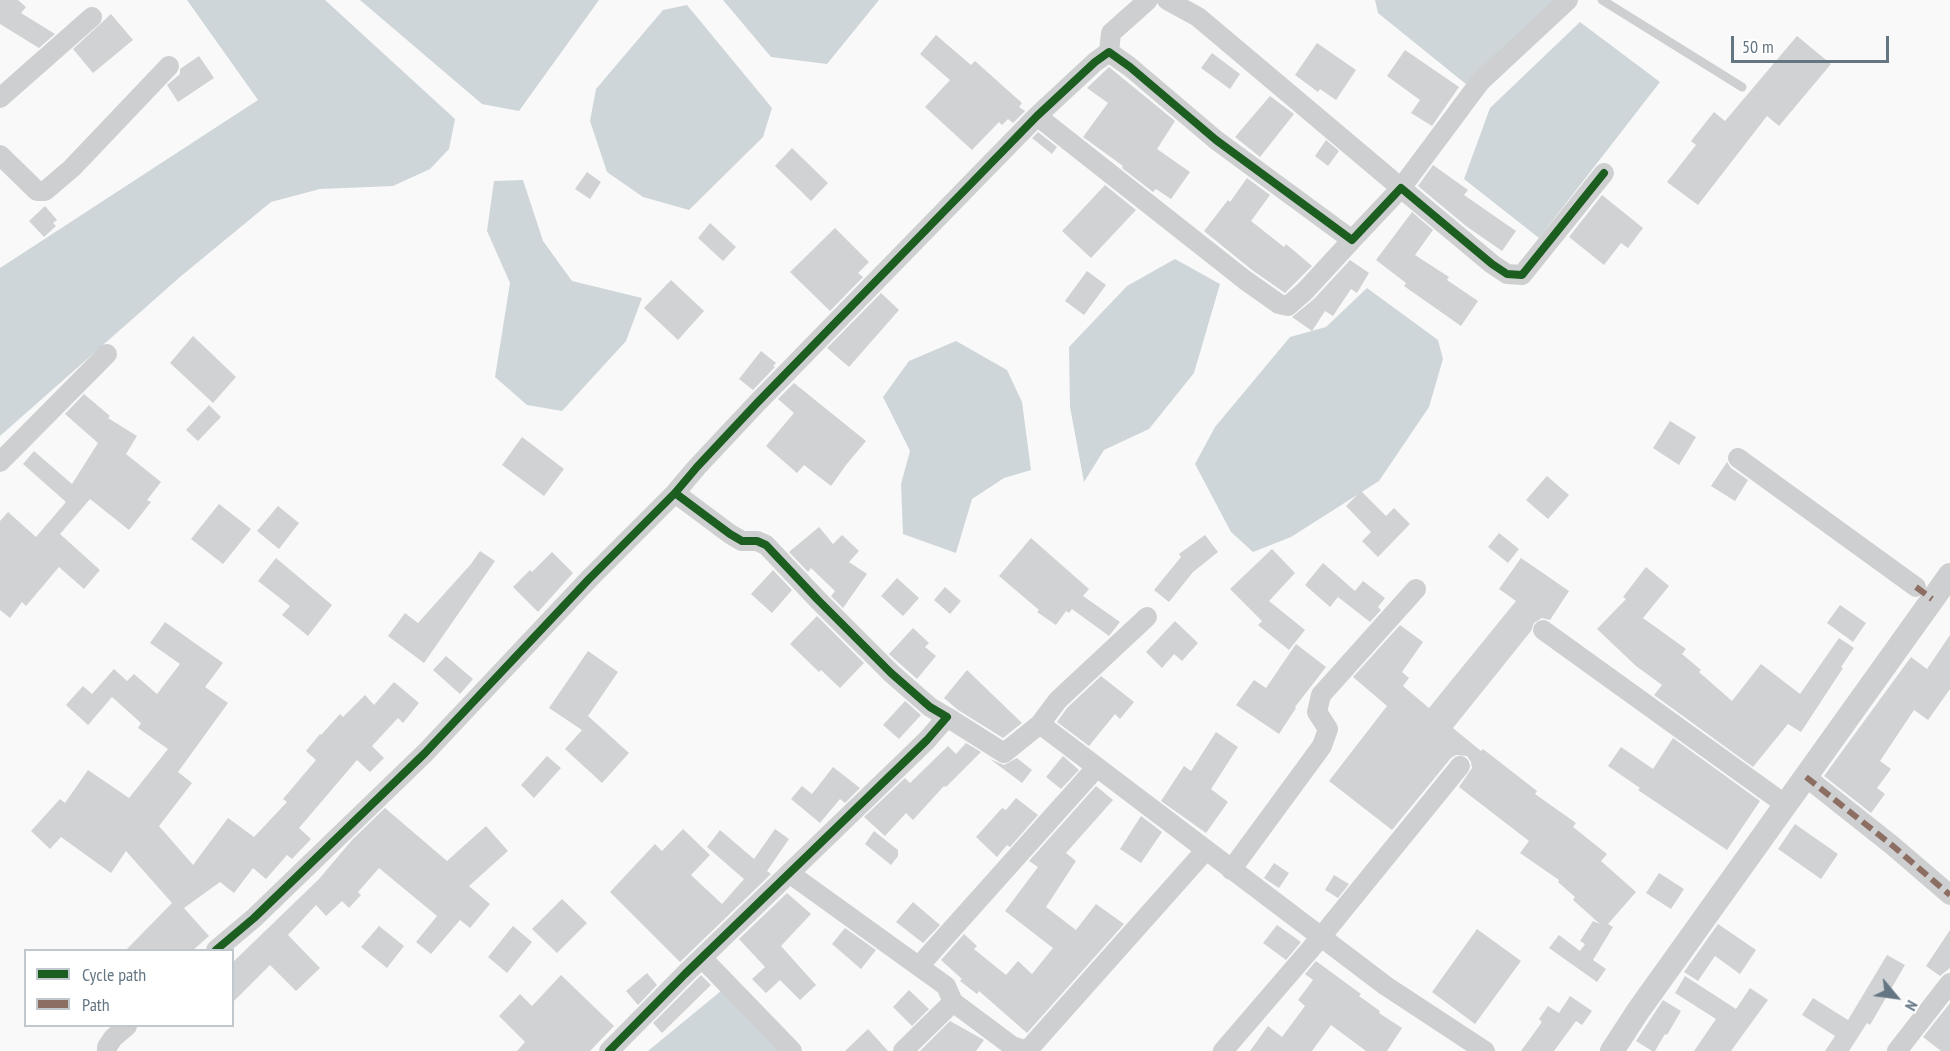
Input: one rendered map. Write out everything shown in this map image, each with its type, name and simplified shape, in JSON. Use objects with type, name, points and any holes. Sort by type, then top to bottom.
[{"type":"street","points":[[218,949],[254,918],[425,753],[589,579],[675,493],[749,411],[1037,116],[1095,62],[1109,52],[1112,33],[1148,0]]},
{"type":"street","points":[[1167,0],[1197,17],[1492,264],[1507,274],[1522,275],[1604,173]]},
{"type":"street","points":[[1037,116],[1245,280],[1279,304],[1288,306],[1305,291],[1401,188],[1480,82],[1568,0]]},
{"type":"street","points":[[0,98],[92,17]]},
{"type":"street","points":[[1109,52],[1216,140],[1352,240]]},
{"type":"street","points":[[0,155],[37,191],[45,191],[72,168],[169,66]]},
{"type":"street","points":[[0,462],[107,354]]},
{"type":"street","points":[[1738,458],[1916,588]]},
{"type":"street","points":[[675,493],[742,541],[757,541],[766,544],[832,615],[891,673],[930,707],[1004,753],[1040,724],[1058,700],[1147,617]]},
{"type":"street","points":[[1612,1051],[1638,1011],[1950,575]]},
{"type":"street","points":[[1231,870],[1322,746],[1328,729],[1317,712],[1322,695],[1416,589]]},
{"type":"street","points":[[1543,630],[1786,805]]},
{"type":"street","points":[[609,1051],[789,873],[919,749],[947,717]]},
{"type":"street","points":[[1040,724],[1386,986],[1485,1051]]},
{"type":"street","points":[[1223,1051],[1321,937],[1460,765]]},
{"type":"street","points":[[919,966],[1097,768]]},
{"type":"street","points":[[1806,777],[1950,895]]},
{"type":"street","points":[[789,873],[946,986],[953,1002],[1012,1046],[1027,1051],[1205,851]]},
{"type":"street","points":[[702,958],[792,1051]]},
{"type":"street","points":[[1897,1051],[1950,983]]},
{"type":"street","points":[[903,1051],[953,1002]]},
{"type":"street","points":[[107,1051],[113,1038],[126,1027]]},
{"type":"lane","points":[[1602,0],[1742,87]]},
{"type":"shaded area","points":[[187,0],[325,0],[455,119],[449,149],[430,169],[393,186],[320,189],[271,202],[180,277],[0,436],[0,268],[258,100]]},
{"type":"shaded area","points":[[360,0],[599,0],[519,111],[482,104]]},
{"type":"shaded area","points":[[723,0],[879,0],[827,64],[771,57]]},
{"type":"shaded area","points":[[1375,0],[1560,0],[1472,89],[1378,13]]},
{"type":"shaded area","points":[[687,5],[772,108],[763,137],[689,210],[643,197],[607,172],[590,121],[596,89],[663,10]]},
{"type":"shaded area","points":[[1580,22],[1660,82],[1539,238],[1464,179],[1490,108]]},
{"type":"shaded area","points":[[523,180],[543,241],[572,281],[642,298],[626,341],[562,411],[527,405],[495,377],[510,283],[487,231],[494,181]]},
{"type":"shaded area","points":[[1175,259],[1220,284],[1194,373],[1149,429],[1104,450],[1084,482],[1070,407],[1069,347],[1127,286]]},
{"type":"shaded area","points":[[1367,288],[1438,340],[1443,359],[1429,407],[1379,481],[1291,537],[1253,552],[1231,532],[1195,464],[1215,427],[1290,337],[1326,327]]},
{"type":"shaded area","points":[[956,341],[1007,370],[1022,402],[1031,470],[1004,478],[972,499],[956,553],[903,534],[901,484],[910,451],[883,397],[909,361]]},
{"type":"shaded area","points":[[727,986],[791,1051],[648,1051]]},
{"type":"building","points":[[0,0],[18,0],[26,7],[21,13],[55,34],[39,48],[0,24]]},
{"type":"building","points":[[111,14],[133,40],[93,73],[73,49]]},
{"type":"building","points":[[936,35],[971,65],[975,61],[1022,103],[1019,107],[1025,111],[1013,123],[1008,119],[1002,125],[999,122],[972,150],[925,107],[950,80],[920,54]]},
{"type":"building","points":[[1797,36],[1831,64],[1779,126],[1767,116],[1698,205],[1667,182],[1696,145],[1691,141],[1714,112],[1725,121]]},
{"type":"building","points":[[1317,43],[1356,70],[1336,100],[1320,89],[1318,92],[1295,75]]},
{"type":"building","points":[[1405,50],[1459,87],[1432,126],[1411,113],[1420,100],[1387,76]]},
{"type":"building","points":[[1212,53],[1240,74],[1230,89],[1201,68]]},
{"type":"building","points":[[199,56],[214,78],[178,102],[167,85],[180,74],[180,69]]},
{"type":"building","points":[[1109,67],[1175,121],[1157,149],[1190,172],[1171,199],[1156,189],[1153,192],[1122,168],[1123,166],[1083,137],[1108,103],[1087,88]]},
{"type":"building","points":[[1270,96],[1294,114],[1260,157],[1235,137]]},
{"type":"building","points":[[1038,132],[1057,147],[1052,154],[1032,138]]},
{"type":"building","points":[[1326,140],[1339,151],[1328,166],[1315,156]]},
{"type":"building","points":[[792,148],[828,183],[811,201],[775,166]]},
{"type":"building","points":[[1433,165],[1468,190],[1464,195],[1516,231],[1502,251],[1466,226],[1418,186]]},
{"type":"building","points":[[587,172],[601,182],[590,199],[575,189]]},
{"type":"building","points":[[1247,178],[1270,195],[1251,221],[1284,247],[1286,244],[1312,266],[1285,293],[1204,231],[1228,200],[1230,202]]},
{"type":"building","points":[[1105,185],[1136,210],[1091,258],[1062,231]]},
{"type":"building","points":[[1602,195],[1643,228],[1628,248],[1621,243],[1604,265],[1569,237]]},
{"type":"building","points":[[45,206],[57,220],[53,223],[56,226],[44,237],[29,221]]},
{"type":"building","points":[[1412,212],[1433,230],[1415,255],[1449,277],[1447,280],[1478,301],[1461,326],[1404,286],[1406,283],[1376,260]]},
{"type":"building","points":[[710,223],[736,247],[723,261],[698,238]]},
{"type":"building","points":[[835,228],[869,262],[858,273],[863,277],[830,311],[790,272]]},
{"type":"building","points":[[1350,260],[1369,273],[1357,293],[1351,289],[1333,316],[1325,311],[1312,331],[1292,317],[1314,299]]},
{"type":"building","points":[[1087,271],[1106,285],[1084,315],[1065,301]]},
{"type":"building","points":[[671,280],[704,311],[678,340],[644,308]]},
{"type":"building","points":[[881,293],[899,310],[849,367],[827,348]]},
{"type":"building","points":[[193,336],[236,377],[213,403],[170,363]]},
{"type":"building","points":[[761,351],[776,363],[773,366],[775,367],[753,390],[739,379]]},
{"type":"building","points":[[794,383],[866,441],[831,486],[804,465],[797,473],[766,446],[794,413],[778,399]]},
{"type":"building","points":[[84,394],[110,416],[108,418],[137,436],[126,454],[161,482],[147,500],[151,502],[129,530],[90,499],[60,534],[100,570],[84,589],[59,567],[26,606],[22,602],[10,618],[0,610],[0,521],[8,512],[36,537],[66,502],[23,464],[34,451],[72,484],[98,443],[65,414]]},
{"type":"building","points":[[209,405],[221,417],[198,441],[186,430]]},
{"type":"building","points":[[1670,421],[1696,437],[1679,465],[1653,448]]},
{"type":"building","points":[[522,437],[564,469],[544,496],[502,465]]},
{"type":"building","points":[[1727,462],[1731,468],[1748,480],[1735,501],[1711,486]]},
{"type":"building","points":[[1547,476],[1569,495],[1548,519],[1526,500]]},
{"type":"building","points":[[1361,491],[1386,516],[1394,508],[1410,524],[1378,557],[1362,541],[1371,532],[1346,506]]},
{"type":"building","points":[[219,504],[251,529],[223,564],[191,539]]},
{"type":"building","points":[[278,506],[299,523],[279,549],[257,531]]},
{"type":"building","points":[[819,527],[833,544],[842,535],[859,551],[849,562],[867,574],[843,608],[831,596],[835,591],[811,568],[808,572],[789,552]]},
{"type":"building","points":[[1499,533],[1519,549],[1508,563],[1488,547]]},
{"type":"building","points":[[1205,535],[1218,552],[1193,572],[1169,602],[1154,590],[1181,557],[1179,554]]},
{"type":"building","points":[[1031,538],[1089,589],[1083,596],[1120,622],[1109,636],[1072,609],[1069,613],[1066,611],[1056,625],[1037,612],[1039,610],[999,576]]},
{"type":"building","points":[[1272,549],[1295,573],[1269,601],[1305,630],[1289,650],[1258,625],[1262,621],[1230,589]]},
{"type":"building","points":[[480,551],[495,561],[424,663],[388,636],[405,613],[418,623]]},
{"type":"building","points":[[552,552],[573,573],[538,612],[513,587]]},
{"type":"building","points":[[276,558],[332,605],[308,636],[282,615],[290,606],[258,581]]},
{"type":"building","points":[[1521,558],[1569,591],[1550,620],[1542,618],[1534,623],[1531,631],[1453,728],[1537,791],[1535,794],[1576,823],[1573,827],[1607,854],[1601,861],[1636,892],[1608,924],[1613,927],[1593,960],[1606,969],[1597,982],[1549,948],[1559,935],[1580,951],[1585,944],[1580,941],[1593,921],[1600,924],[1573,900],[1575,897],[1558,882],[1559,880],[1520,853],[1529,841],[1459,787],[1472,768],[1467,756],[1456,755],[1451,758],[1392,830],[1329,781],[1387,706],[1353,677],[1400,625],[1423,642],[1402,672],[1409,678],[1403,686],[1429,708],[1516,601],[1499,589]]},
{"type":"building","points":[[1323,563],[1355,591],[1363,581],[1385,598],[1378,607],[1381,610],[1370,622],[1338,597],[1330,607],[1305,585]]},
{"type":"building","points":[[1646,567],[1669,586],[1643,618],[1686,649],[1682,654],[1732,701],[1761,664],[1800,694],[1839,638],[1854,648],[1801,732],[1788,724],[1753,767],[1654,695],[1662,685],[1636,666],[1597,629],[1626,599],[1623,597]]},
{"type":"building","points":[[773,570],[792,590],[772,613],[751,594]]},
{"type":"building","points":[[897,578],[919,598],[903,616],[881,596]]},
{"type":"building","points":[[945,587],[961,601],[950,614],[934,600]]},
{"type":"building","points":[[1840,605],[1866,623],[1853,642],[1827,623]]},
{"type":"building","points":[[817,616],[864,663],[840,688],[821,670],[819,672],[790,644]]},
{"type":"building","points":[[1175,621],[1198,643],[1182,661],[1174,654],[1162,668],[1146,652]]},
{"type":"building","points":[[165,622],[223,663],[205,687],[228,703],[178,772],[192,783],[159,826],[193,865],[228,818],[254,837],[287,802],[283,799],[316,760],[306,751],[340,714],[343,717],[365,695],[374,705],[394,682],[419,703],[403,723],[398,718],[372,746],[384,758],[370,772],[357,760],[299,828],[311,839],[292,859],[287,855],[266,879],[253,868],[234,893],[220,882],[184,908],[209,936],[194,949],[127,949],[172,903],[126,851],[111,873],[61,837],[50,849],[31,831],[60,799],[65,803],[88,770],[129,798],[168,749],[138,728],[141,723],[112,697],[88,725],[66,705],[83,686],[92,694],[114,669],[127,681],[134,674],[157,694],[180,664],[150,643]]},
{"type":"building","points":[[913,628],[929,643],[925,647],[936,656],[917,679],[889,654]]},
{"type":"building","points":[[1950,635],[1950,689],[1928,720],[1914,710],[1880,761],[1891,769],[1877,788],[1885,794],[1871,813],[1824,776],[1911,657],[1927,669]]},
{"type":"building","points":[[1296,644],[1326,667],[1295,707],[1279,734],[1236,705],[1254,680],[1266,688]]},
{"type":"building","points":[[588,651],[618,672],[588,716],[629,753],[602,783],[565,749],[582,730],[549,708]]},
{"type":"building","points":[[446,656],[473,679],[460,694],[433,670]]},
{"type":"building","points":[[967,670],[1022,723],[1003,738],[958,710],[944,698]]},
{"type":"building","points":[[1101,676],[1134,702],[1120,719],[1115,714],[1089,746],[1057,722],[1067,708]]},
{"type":"building","points":[[905,701],[921,715],[899,739],[883,725]]},
{"type":"building","points":[[1216,732],[1238,747],[1211,789],[1228,802],[1206,833],[1161,801],[1184,766],[1191,771]]},
{"type":"building","points":[[1673,738],[1760,801],[1727,850],[1638,790],[1640,788],[1608,766],[1621,747],[1653,769]]},
{"type":"building","points":[[966,743],[981,752],[946,787],[944,786],[913,820],[906,813],[885,836],[864,817],[905,778],[910,783],[948,746],[956,754]]},
{"type":"building","points":[[547,756],[561,768],[534,798],[521,785]]},
{"type":"building","points":[[1063,756],[1079,770],[1061,789],[1046,777]]},
{"type":"building","points":[[1017,758],[1032,770],[1022,783],[990,759],[1004,765]]},
{"type":"building","points":[[833,767],[860,788],[845,803],[840,799],[820,823],[791,799],[802,786],[812,794]]},
{"type":"building","points":[[1096,786],[1113,800],[1066,853],[1076,861],[1046,907],[1076,930],[1096,904],[1124,924],[1027,1033],[979,991],[977,994],[960,981],[962,979],[941,960],[964,934],[977,946],[974,949],[1006,975],[1018,961],[1032,974],[1053,948],[1005,911],[1038,867],[1029,861]]},
{"type":"building","points":[[1016,798],[1038,815],[1010,847],[1007,845],[997,857],[976,837],[1002,808],[1006,810]]},
{"type":"building","points":[[385,808],[447,861],[486,826],[508,851],[469,886],[490,904],[470,928],[460,920],[431,954],[416,942],[437,916],[379,868],[358,892],[361,895],[349,908],[342,901],[326,916],[316,905],[288,935],[320,968],[296,991],[270,965],[234,1001],[234,961],[319,879],[352,840]]},
{"type":"building","points":[[1141,816],[1162,832],[1141,863],[1120,849]]},
{"type":"building","points":[[1795,824],[1838,854],[1821,879],[1778,849]]},
{"type":"building","points":[[683,829],[710,855],[691,875],[722,904],[744,879],[707,847],[720,830],[754,859],[775,829],[789,839],[767,871],[771,874],[680,962],[610,892],[655,844],[662,851]]},
{"type":"building","points":[[874,831],[898,850],[898,856],[891,865],[865,844]]},
{"type":"building","points":[[1274,863],[1289,873],[1279,888],[1264,878]]},
{"type":"building","points":[[1659,873],[1684,889],[1671,909],[1646,893]]},
{"type":"building","points":[[1334,875],[1349,884],[1338,898],[1325,890]]},
{"type":"building","points":[[787,893],[811,914],[781,946],[816,985],[800,1000],[780,980],[766,993],[752,979],[765,967],[739,939]]},
{"type":"building","points":[[562,899],[587,923],[557,953],[532,929]]},
{"type":"building","points":[[913,902],[940,925],[923,943],[896,922]]},
{"type":"building","points":[[1718,924],[1756,950],[1740,974],[1715,956],[1698,981],[1684,972]]},
{"type":"building","points":[[1277,925],[1301,942],[1286,960],[1263,943]]},
{"type":"building","points":[[379,926],[404,946],[387,968],[361,947]]},
{"type":"building","points":[[513,926],[532,942],[507,973],[488,957]]},
{"type":"building","points":[[845,928],[876,950],[861,969],[832,944]]},
{"type":"building","points":[[1477,929],[1521,961],[1475,1024],[1432,992]]},
{"type":"building","points":[[1950,930],[1950,968],[1940,976],[1926,966]]},
{"type":"building","points":[[1887,955],[1905,965],[1870,1025],[1867,1023],[1849,1051],[1825,1051],[1835,1036],[1802,1015],[1813,998],[1848,1020]]},
{"type":"building","points":[[1316,961],[1361,994],[1359,996],[1380,1011],[1379,1013],[1402,1028],[1387,1051],[1366,1051],[1331,1025],[1312,1051],[1250,1051],[1268,1026],[1282,1037],[1305,1006],[1298,1000],[1313,980],[1305,974]]},
{"type":"building","points":[[647,973],[657,985],[638,1005],[626,991]]},
{"type":"building","points":[[561,975],[614,1026],[590,1051],[517,1051],[525,1042],[499,1016],[520,994],[532,1006]]},
{"type":"building","points":[[701,975],[711,985],[662,1033],[653,1023]]},
{"type":"building","points":[[1685,976],[1736,1009],[1750,988],[1768,1000],[1731,1051],[1694,1051],[1716,1019],[1675,993]]},
{"type":"building","points":[[909,990],[929,1009],[912,1026],[893,1007]]},
{"type":"building","points":[[1570,996],[1592,1011],[1582,1025],[1576,1021],[1554,1051],[1521,1051],[1542,1022],[1539,1019],[1548,1006],[1559,1013]]},
{"type":"building","points":[[1663,1000],[1681,1011],[1667,1035],[1665,1034],[1655,1051],[1652,1051],[1636,1041]]},
{"type":"building","points":[[1950,1003],[1950,1051],[1941,1051],[1923,1037]]},
{"type":"building","points":[[950,1021],[984,1040],[976,1051],[920,1051]]},
{"type":"building","points":[[868,1029],[888,1051],[845,1051]]},
{"type":"marked path","points":[[1916,587],[1932,599]]},
{"type":"marked path","points":[[1806,777],[1950,895]]},
{"type":"cycle path","points":[[217,949],[254,918],[425,753],[589,579],[675,493],[757,403],[1037,116],[1095,62],[1109,52],[1216,140],[1352,240],[1401,188],[1492,264],[1507,274],[1522,275],[1604,173]]},
{"type":"cycle path","points":[[609,1051],[685,974],[927,740],[947,717],[930,707],[891,673],[766,545],[757,541],[742,541],[675,493]]}]
